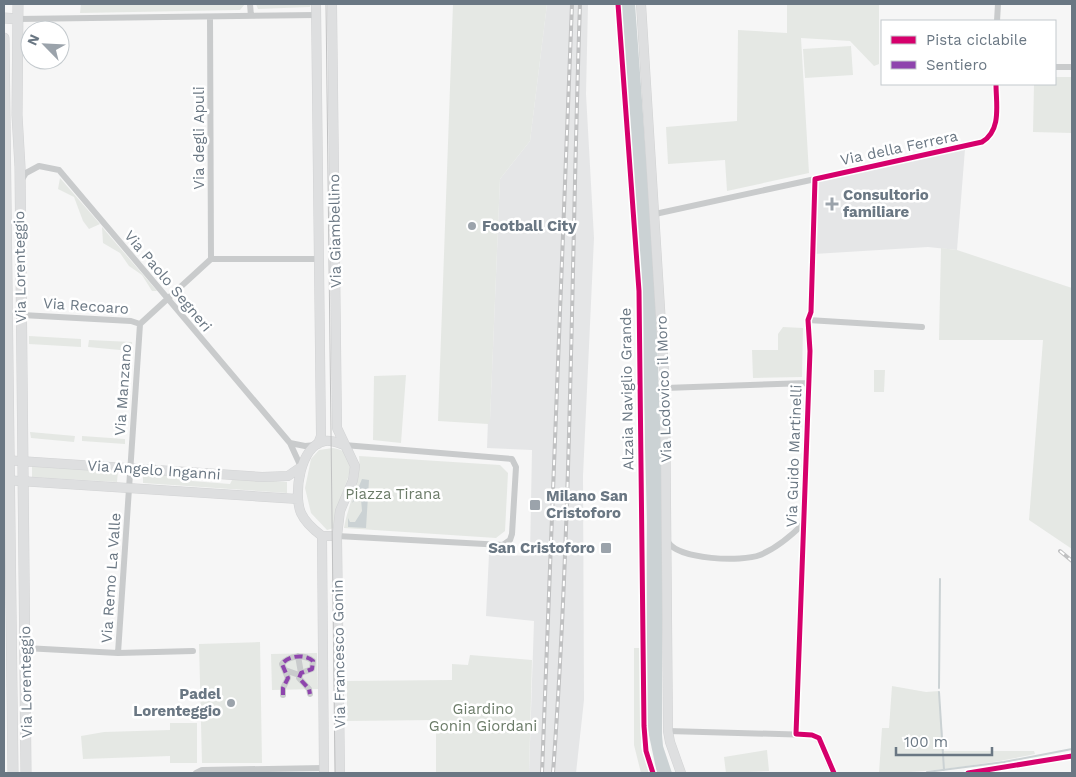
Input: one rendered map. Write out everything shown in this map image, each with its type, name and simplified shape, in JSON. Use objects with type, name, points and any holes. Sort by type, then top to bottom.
[{"type":"main road","name":"Via Lorenteggio","points":[[18,4],[17,115],[22,315],[26,773]]},
{"type":"main road","points":[[4,18],[18,19]]},
{"type":"main road","name":"Via Lorenteggio","points":[[4,38],[5,315],[8,382],[6,460],[11,531],[8,645],[13,773]]},
{"type":"main road","points":[[4,72],[18,73]]},
{"type":"main road","points":[[4,154],[19,158]]},
{"type":"main road","points":[[6,247],[14,245],[20,247]]},
{"type":"main road","points":[[8,382],[22,382]]},
{"type":"street","points":[[250,4],[250,16]]},
{"type":"street","name":"Via Giambellino","points":[[316,4],[321,436],[318,444]]},
{"type":"street","name":"Via Giambellino","points":[[332,4],[337,428],[344,446]]},
{"type":"street","name":"Alzaia Naviglio Grande","points":[[618,4],[638,291],[644,726],[646,751],[653,773]]},
{"type":"street","name":"Via Lodovico il Moro","points":[[641,4],[665,388],[670,549],[668,731],[680,773]]},
{"type":"street","points":[[997,20],[998,4]]},
{"type":"street","points":[[18,19],[316,14]]},
{"type":"street","name":"Via degli Apuli","points":[[210,17],[211,259]]},
{"type":"street","points":[[1056,67],[1072,67]]},
{"type":"street","name":"Via della Ferrera","points":[[655,214],[976,144],[987,138],[996,125],[996,85]]},
{"type":"street","name":"Via Paolo Segneri","points":[[20,184],[26,173],[33,168],[44,165],[59,170],[290,443],[301,467]]},
{"type":"street","name":"Via Guido Martinelli","points":[[796,734],[804,523],[808,320],[811,312],[815,179]]},
{"type":"street","points":[[211,259],[319,259]]},
{"type":"street","name":"Via Recoaro","points":[[22,315],[131,321],[140,324],[211,259]]},
{"type":"street","points":[[808,320],[922,327]]},
{"type":"street","name":"Via Manzano","points":[[129,489],[140,324]]},
{"type":"street","points":[[665,388],[808,383]]},
{"type":"street","points":[[290,443],[305,446],[329,441],[344,446],[512,459],[516,467],[512,534],[510,540],[503,545],[322,536],[305,520],[298,498],[301,467],[318,444]]},
{"type":"street","points":[[337,536],[342,504],[355,473],[353,460],[344,446]]},
{"type":"street","name":"Via Angelo Inganni","points":[[6,460],[262,477],[288,476],[301,467]]},
{"type":"street","name":"Via Angelo Inganni","points":[[7,480],[298,498]]},
{"type":"street","name":"Via Remo La Valle","points":[[129,489],[118,653],[193,651]]},
{"type":"street","points":[[670,549],[693,556],[748,558],[768,550],[793,534],[804,523]]},
{"type":"street","points":[[11,531],[24,531]]},
{"type":"street","name":"Via Francesco Gonin","points":[[196,773],[202,770],[324,771],[322,536]]},
{"type":"street","name":"Via Francesco Gonin","points":[[337,536],[340,773]]},
{"type":"street","points":[[25,648],[118,653]]},
{"type":"street","points":[[298,656],[299,680],[309,689],[310,694]]},
{"type":"street","points":[[283,695],[283,688],[288,678],[282,667],[284,661],[298,656],[308,658],[313,664],[312,669],[300,674],[285,670]]},
{"type":"street","points":[[668,731],[812,735],[818,738],[834,773]]},
{"type":"shaded area","points":[[547,4],[588,4],[586,94],[594,238],[583,476],[584,700],[576,773],[529,773],[534,621],[486,616],[489,554],[530,555],[532,450],[487,448],[488,420],[490,420],[500,179],[530,141]]},
{"type":"shaded area","points":[[621,4],[635,4],[655,279],[662,479],[662,735],[663,746],[672,773],[657,773],[646,721],[647,521],[641,291]]},
{"type":"shaded area","points":[[965,149],[957,250],[928,247],[814,254],[816,181]]},
{"type":"shaded area","points":[[362,479],[369,480],[366,528],[348,527],[348,518],[350,522],[355,522],[362,511],[361,499],[357,498],[352,503]]},
{"type":"green space","points":[[81,4],[245,4],[240,10],[80,13]]},
{"type":"green space","points":[[256,4],[311,4],[310,7],[258,9]]},
{"type":"green space","name":"Football City","points":[[453,4],[547,4],[530,141],[500,179],[490,420],[488,424],[438,421]]},
{"type":"green space","points":[[787,4],[879,4],[879,64],[874,66],[850,41],[801,38],[809,173],[727,191],[725,160],[668,164],[666,127],[737,121],[738,30],[787,33]]},
{"type":"green space","points":[[851,46],[853,75],[805,78],[803,49]]},
{"type":"green space","points":[[1056,77],[1072,77],[1072,133],[1033,132],[1034,85],[1056,85]]},
{"type":"green space","points":[[60,178],[100,224],[89,229],[83,221],[74,197],[58,189]]},
{"type":"green space","points":[[102,227],[157,291],[152,291],[142,275],[129,266],[120,253],[103,243]]},
{"type":"green space","points":[[941,248],[957,250],[1072,288],[1072,549],[1029,520],[1043,340],[939,340]]},
{"type":"green space","points":[[783,327],[803,328],[802,377],[753,378],[752,350],[778,350],[778,334]]},
{"type":"green space","points":[[29,336],[81,339],[81,347],[29,344]]},
{"type":"green space","points":[[89,340],[132,342],[131,351],[88,347]]},
{"type":"green space","points":[[874,370],[885,370],[884,392],[874,392]]},
{"type":"green space","points":[[406,375],[401,443],[373,440],[374,376]]},
{"type":"green space","points":[[30,432],[75,436],[74,442],[31,438]]},
{"type":"green space","points":[[82,436],[125,439],[125,444],[82,441]]},
{"type":"green space","points":[[333,448],[348,455],[350,468],[349,476],[338,505],[334,528],[327,530],[311,513],[305,488],[311,459],[319,450]]},
{"type":"green space","name":"Piazza Tirana","points":[[359,456],[500,465],[508,473],[505,531],[496,538],[344,528],[357,483]]},
{"type":"green space","points":[[32,465],[118,471],[117,482],[32,477]]},
{"type":"green space","points":[[143,473],[185,475],[192,481],[230,484],[233,478],[287,482],[287,493],[143,483]]},
{"type":"green space","name":"Padel Lorenteggio","points":[[260,642],[262,763],[202,763],[199,644]]},
{"type":"green space","points":[[634,648],[640,648],[641,748],[650,773],[641,773],[634,745]]},
{"type":"green space","points":[[317,653],[318,689],[272,690],[271,654]]},
{"type":"green space","name":"Giardino Gonin Giordani","points":[[470,655],[532,660],[529,773],[436,773],[436,720],[347,721],[347,681],[452,680],[452,664],[468,665]]},
{"type":"green space","points":[[892,686],[926,692],[939,691],[944,751],[1034,751],[1035,754],[957,767],[879,773],[882,728],[889,728]]},
{"type":"green space","points":[[170,723],[197,723],[197,763],[170,763],[170,756],[83,759],[81,736],[104,732],[170,730]]},
{"type":"green space","points":[[767,750],[769,771],[726,773],[724,757]]},
{"type":"waterway","points":[[939,688],[940,579]]},
{"type":"waterway","points":[[939,692],[944,770]]},
{"type":"waterway","points":[[927,772],[1004,762],[1072,749]]},
{"type":"tram line","points":[[326,4],[335,773]]},
{"type":"railway","points":[[542,773],[572,4]]},
{"type":"railway","points":[[553,773],[568,485],[580,4]]},
{"type":"railway","points":[[1060,551],[1072,561]]},
{"type":"marked path","points":[[283,695],[283,688],[288,678],[282,664],[297,656],[306,657],[313,661],[312,669],[301,673],[299,678],[309,689],[310,694]]},
{"type":"cycle path","points":[[618,4],[639,291],[644,726],[646,751],[653,773]]},
{"type":"cycle path","points":[[834,773],[819,738],[812,735],[796,734],[810,351],[808,320],[811,312],[815,179],[982,142],[993,131],[995,124],[997,108],[996,85]]},
{"type":"cycle path","points":[[968,773],[1072,756]]},
{"type":"place","name":"Consultorio familiare","points":[[832,204]]},
{"type":"place","name":"Football City","points":[[472,226]]},
{"type":"place","name":"Milano San Cristoforo","points":[[535,505]]},
{"type":"place","name":"San Cristoforo","points":[[606,548]]},
{"type":"place","name":"Padel Lorenteggio","points":[[231,703]]}]
